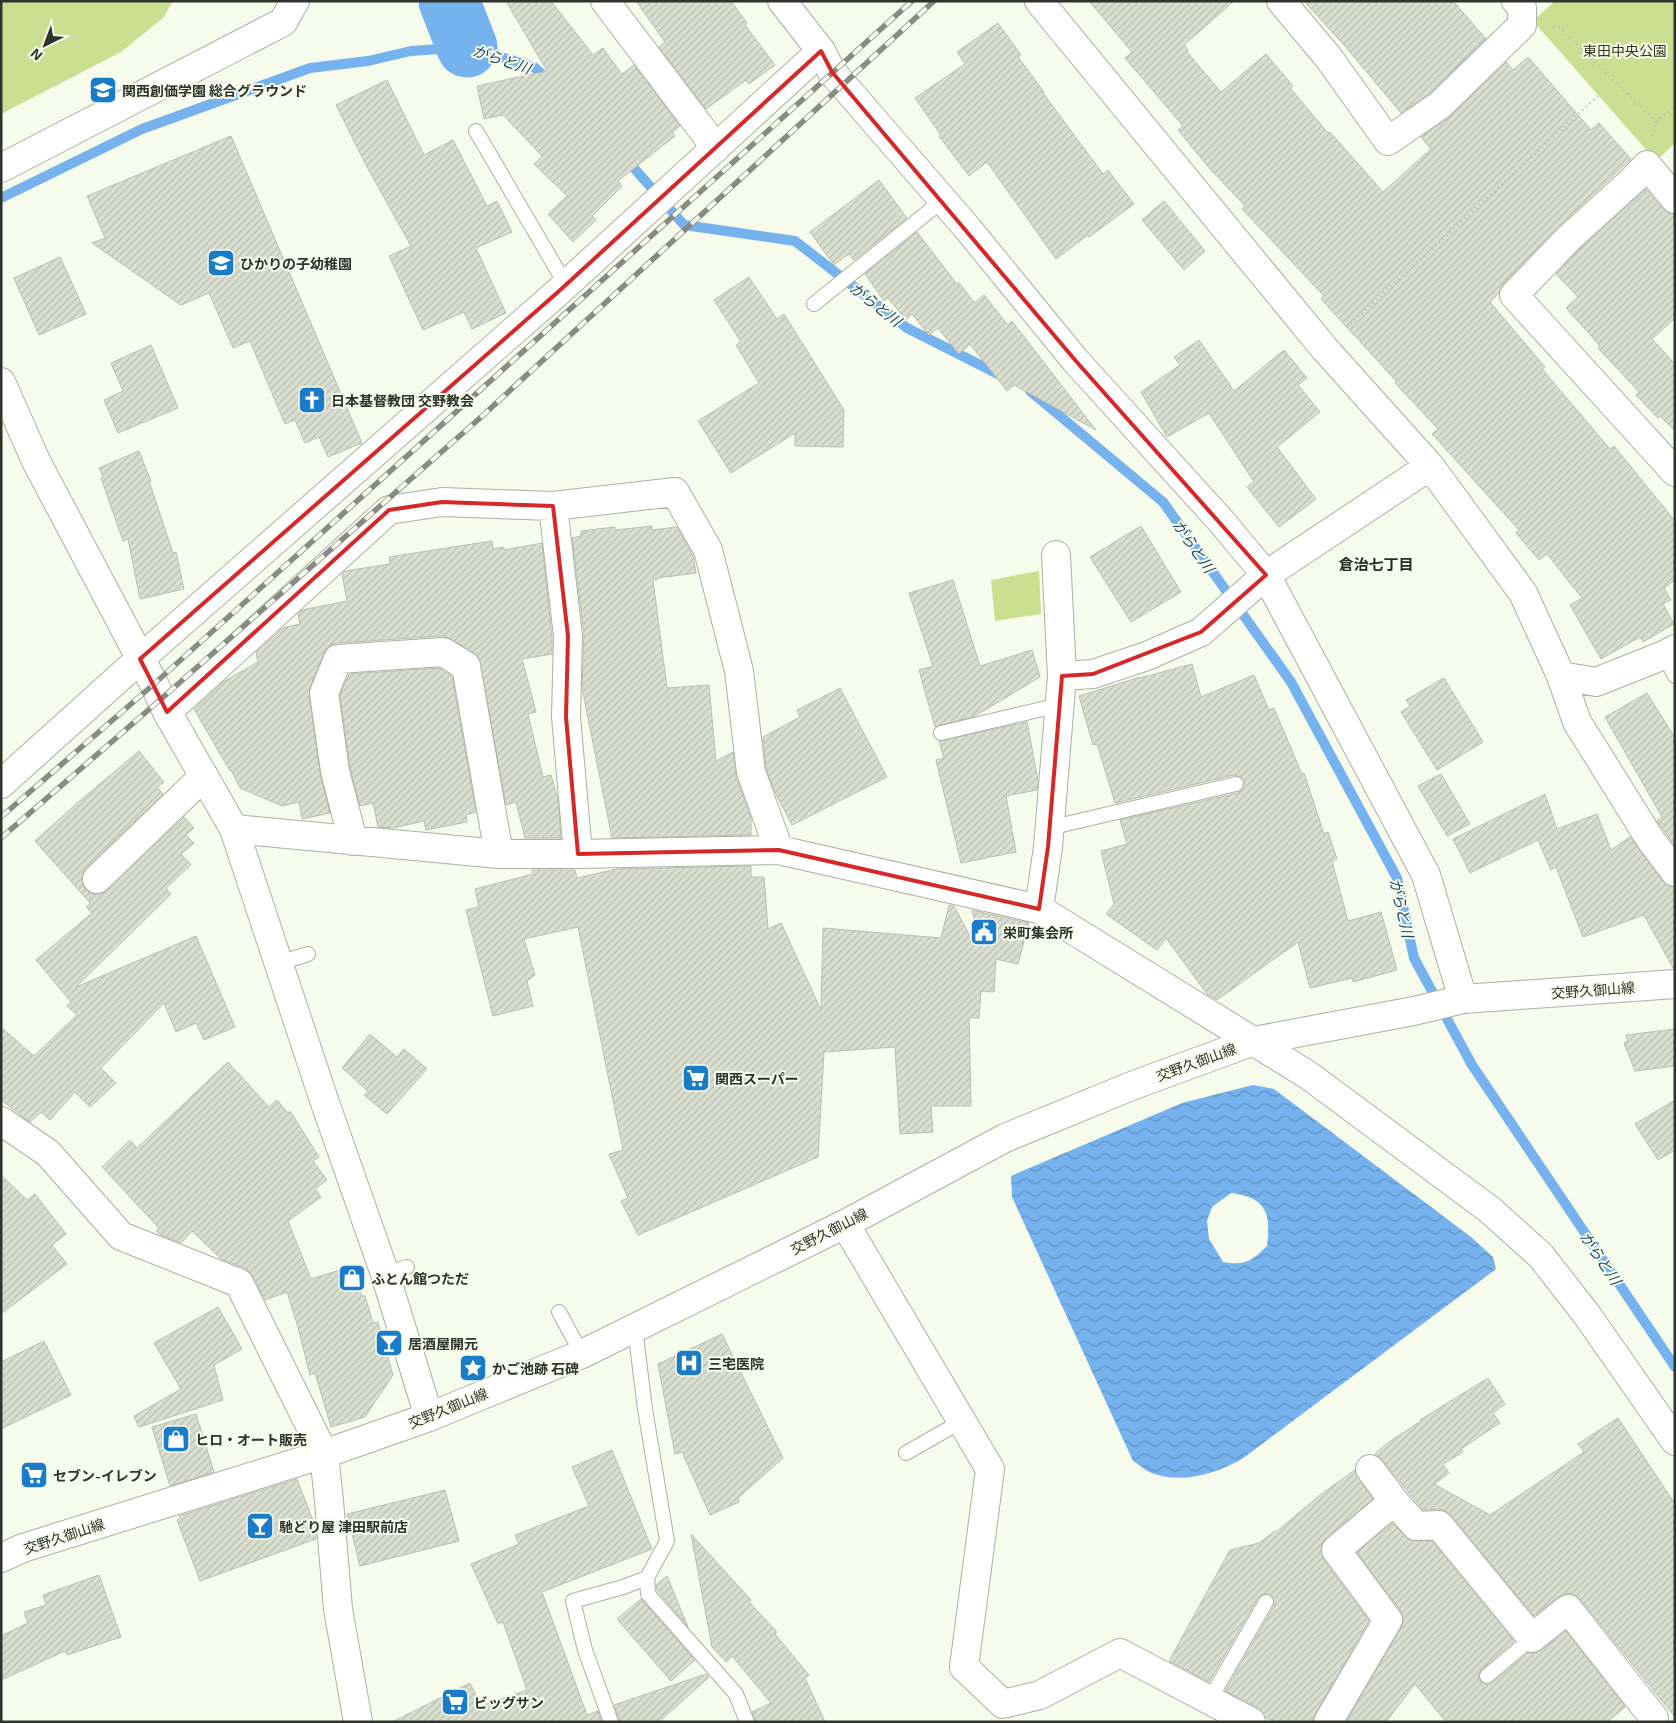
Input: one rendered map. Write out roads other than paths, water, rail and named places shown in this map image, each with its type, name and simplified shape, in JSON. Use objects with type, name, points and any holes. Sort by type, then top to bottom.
[{"type":"street","points":[[1,168],[283,22],[295,1]]},
{"type":"street","points":[[604,1],[716,148]]},
{"type":"street","points":[[782,1],[821,51],[832,72],[943,200],[1076,360],[1221,521],[1266,575],[1426,875],[1458,1000]]},
{"type":"street","points":[[1039,1],[1324,348],[1430,466],[1523,593],[1561,676],[1577,722],[1650,838],[1675,872]]},
{"type":"street","points":[[1281,1],[1328,57],[1388,141],[1440,105],[1519,13]]},
{"type":"street","points":[[7,771],[140,659],[566,285],[821,51]]},
{"type":"street","points":[[1675,199],[1647,165],[1569,238],[1514,295],[1675,472]]},
{"type":"street","points":[[1,382],[36,461],[167,712],[234,830],[324,1100],[396,1271],[428,1417]]},
{"type":"street","points":[[1062,676],[1094,674],[1147,656],[1201,632],[1266,575],[1430,466]]},
{"type":"street","points":[[167,712],[390,510],[442,502],[553,506],[675,492],[708,550],[739,671],[751,772],[779,850]]},
{"type":"street","points":[[553,506],[568,636],[566,717],[578,854]]},
{"type":"street","points":[[1039,909],[1048,847],[1062,676],[1056,555]]},
{"type":"street","points":[[353,840],[335,771],[324,693],[338,659],[443,652],[466,666],[499,854]]},
{"type":"street","points":[[1561,676],[1596,682],[1671,660]]},
{"type":"street","points":[[97,879],[204,776]]},
{"type":"street","points":[[234,830],[499,854],[779,850],[1039,909],[1308,1075],[1490,1210],[1541,1256],[1587,1315],[1675,1441]]},
{"type":"street","name":"交野久御山線","points":[[1,1558],[23,1548],[324,1454],[428,1417],[582,1354],[845,1224],[1005,1138],[1134,1085],[1254,1041],[1414,1011],[1458,1000],[1675,984]]},
{"type":"street","points":[[1,1121],[48,1153],[121,1236],[239,1283],[324,1454],[338,1609],[358,1722]]},
{"type":"street","points":[[845,1224],[990,1469],[964,1667],[1003,1704],[1040,1695],[1120,1652],[1251,1722]]},
{"type":"street","points":[[1370,1469],[1416,1526],[1440,1525],[1532,1638],[1568,1609],[1657,1717]]},
{"type":"street","points":[[1328,1722],[1388,1620],[1336,1550],[1394,1501]]},
{"type":"lane","points":[[476,131],[566,285]]},
{"type":"lane","points":[[814,304],[943,200]]},
{"type":"lane","points":[[941,732],[1059,705]]},
{"type":"lane","points":[[1049,828],[1236,784]]},
{"type":"lane","points":[[278,963],[308,954]]},
{"type":"lane","points":[[559,1312],[582,1354]]},
{"type":"lane","points":[[635,1328],[645,1409],[666,1542],[647,1578],[648,1594],[736,1694],[747,1722]]},
{"type":"lane","points":[[906,1453],[962,1421]]},
{"type":"lane","points":[[611,1722],[584,1650],[573,1601],[647,1578]]},
{"type":"lane","points":[[1210,1699],[1266,1602]]},
{"type":"lane","points":[[1487,1676],[1532,1638]]},
{"type":"water","points":[[1253,1085],[1274,1089],[1471,1237],[1493,1257],[1496,1269],[1242,1459],[1209,1473],[1185,1478],[1173,1478],[1149,1472],[1133,1461],[1012,1197],[1011,1176],[1182,1103]],"holes":[[[1231,1193],[1243,1195],[1259,1203],[1264,1209],[1268,1224],[1267,1246],[1252,1259],[1243,1263],[1223,1262],[1209,1239],[1207,1221],[1212,1207]]]},
{"type":"waterway","name":"がらと川","points":[[449,1],[467,47]]},
{"type":"waterway","points":[[1,198],[142,129],[310,68],[368,61],[411,51],[467,47],[534,67],[549,81]]},
{"type":"waterway","name":"がらと川","points":[[626,159],[684,225],[795,241],[907,328],[1002,376]]},
{"type":"waterway","name":"がらと川","points":[[1030,391],[1163,502],[1291,682],[1397,878],[1414,958],[1472,1065],[1675,1367]]},
{"type":"railway","points":[[1,817],[154,684],[912,1]]},
{"type":"railway","points":[[1,838],[480,418],[934,1]]},
{"type":"place","name":"関西創価学園 総合グラウンド","points":[[103,90]]},
{"type":"place","name":"ひかりの子幼稚園","points":[[221,263]]},
{"type":"place","name":"日本基督教団 交野教会","points":[[312,400]]},
{"type":"place","name":"栄町集会所","points":[[984,932]]},
{"type":"place","name":"関西スーパー","points":[[696,1078]]},
{"type":"place","name":"ふとん館つただ","points":[[352,1278]]},
{"type":"place","name":"居酒屋開元","points":[[389,1343]]},
{"type":"place","name":"三宅医院","points":[[689,1363]]},
{"type":"place","name":"かご池跡 石碑","points":[[473,1368]]},
{"type":"place","name":"ヒロ・オート販売","points":[[176,1439]]},
{"type":"place","name":"セブン-イレブン","points":[[34,1475]]},
{"type":"place","name":"馳どり屋 津田駅前店","points":[[260,1526]]},
{"type":"place","name":"ビッグサン","points":[[455,1702]]},
{"type":"district","name":"倉治七丁目","points":[[1376,564]]},
{"type":"park label","name":"東田中央公園","points":[[1625,50]]}]
